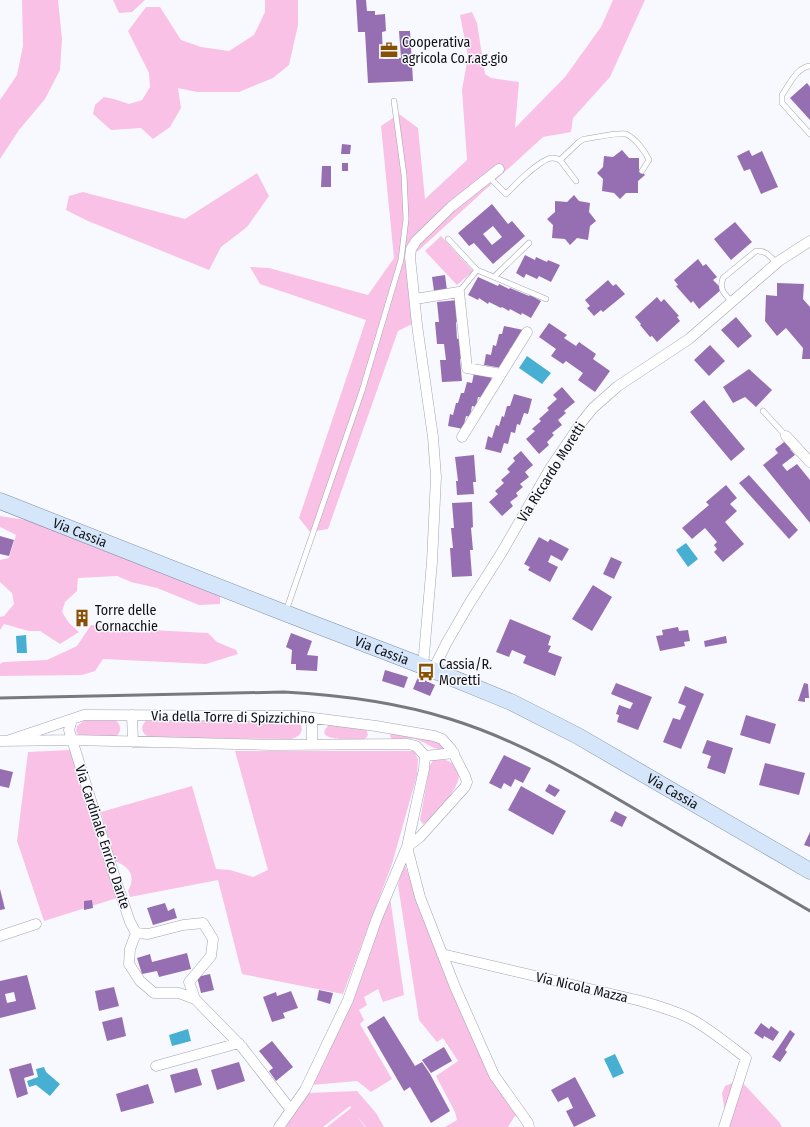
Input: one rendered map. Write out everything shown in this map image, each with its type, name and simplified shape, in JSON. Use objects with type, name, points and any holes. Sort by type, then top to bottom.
[{"type":"main road","name":"Via Cassia","points":[[0,500],[511,702],[578,736],[810,871]]},
{"type":"street","points":[[428,668],[436,477],[433,437],[410,257],[411,249],[416,241],[451,206],[499,169]]},
{"type":"street","name":"Via Riccardo Moretti","points":[[428,668],[447,642],[502,552],[551,467],[588,414],[608,394],[689,339],[777,263],[810,241]]},
{"type":"street","points":[[415,299],[459,292],[467,368],[501,374]]},
{"type":"street","points":[[462,437],[527,332]]},
{"type":"street","points":[[786,436],[810,462]]},
{"type":"street","name":"Via della Torre di Spizzichino","points":[[4,741],[84,715],[281,716],[312,718],[376,726],[434,736],[442,739],[454,753],[467,782],[465,787],[420,837],[406,847]]},
{"type":"street","points":[[132,715],[133,742]]},
{"type":"street","points":[[312,718],[312,744]]},
{"type":"street","name":"Via Cardinale Enrico Dante","points":[[72,720],[69,730],[116,881],[130,922],[136,933]]},
{"type":"street","points":[[372,743],[376,726]]},
{"type":"street","name":"Via della Torre di Spizzichino","points":[[4,741],[73,740],[133,742],[408,744],[416,746],[425,756]]},
{"type":"street","points":[[279,1127],[305,1090],[348,1000],[377,918],[406,847],[424,769],[425,756],[454,753]]},
{"type":"street","points":[[406,847],[420,897],[455,987],[494,1075],[528,1123],[529,1127]]},
{"type":"street","points":[[194,999],[189,982],[211,956],[213,939],[203,923],[183,925],[148,934],[136,933],[130,949],[129,964],[140,981],[154,993],[179,993],[194,999],[239,1043],[291,1110]]},
{"type":"street","points":[[0,936],[36,924]]},
{"type":"street","name":"Via Nicola Mazza","points":[[442,954],[665,1008],[692,1020],[716,1034],[746,1058],[724,1127]]},
{"type":"street","points":[[156,1066],[239,1043]]},
{"type":"lane","points":[[810,66],[805,66],[800,70],[782,95],[781,99],[810,134]]},
{"type":"lane","points":[[286,613],[362,391],[401,260],[406,219],[404,175],[394,101]]},
{"type":"lane","points":[[560,160],[584,139],[624,134],[631,137],[646,154],[649,160],[642,171]]},
{"type":"lane","points":[[488,177],[506,194],[540,164],[549,158],[556,158],[560,160],[576,181]]},
{"type":"lane","points":[[448,240],[477,270],[546,299]]},
{"type":"lane","points":[[494,277],[529,243]]},
{"type":"lane","points":[[732,302],[722,291],[721,284],[723,278],[756,251],[767,253],[777,263]]},
{"type":"lane","points":[[459,292],[477,270]]},
{"type":"lane","points":[[762,411],[786,436]]},
{"type":"shaded area","points":[[22,0],[58,0],[62,39],[60,70],[45,99],[19,130],[0,159],[0,100],[17,75],[23,46]]},
{"type":"shaded area","points":[[113,0],[145,0],[132,12],[119,13]]},
{"type":"shaded area","points":[[265,0],[298,0],[298,25],[289,65],[273,78],[239,92],[197,92],[178,88],[181,108],[170,127],[153,139],[141,128],[111,130],[93,114],[95,105],[104,97],[129,104],[142,100],[150,87],[149,73],[128,31],[146,7],[160,7],[181,40],[201,47],[229,51],[254,35],[265,12]]},
{"type":"shaded area","points":[[613,0],[645,0],[610,77],[573,118],[571,132],[543,137],[418,251],[406,255],[412,324],[398,331],[328,529],[310,532],[299,518],[366,320],[260,284],[250,267],[269,268],[368,295],[394,258],[381,126],[399,114],[418,128],[425,199],[467,160],[462,90],[468,56],[460,15],[472,12],[477,23],[485,74],[491,78],[519,82],[515,128],[565,77],[601,27]]},
{"type":"shaded area","points":[[257,173],[269,196],[247,227],[221,247],[209,270],[88,221],[66,210],[69,196],[83,192],[185,219]]},
{"type":"shaded area","points":[[441,236],[473,271],[457,285],[425,251]]},
{"type":"shaded area","points":[[0,516],[26,520],[136,557],[220,594],[220,604],[199,605],[157,588],[131,582],[117,576],[78,578],[77,591],[65,602],[62,612],[69,623],[79,632],[60,644],[40,631],[29,631],[4,624],[0,630],[0,617],[4,616],[14,604],[12,593],[0,582],[0,560],[9,558],[16,535],[0,527]]},
{"type":"shaded area","points":[[91,625],[112,628],[208,633],[217,642],[236,650],[238,654],[206,664],[103,659],[95,671],[82,675],[0,676],[0,664],[3,662],[47,660],[77,646]]},
{"type":"shaded area","points":[[151,717],[298,720],[302,729],[298,736],[291,739],[153,738],[148,737],[142,729],[144,723]]},
{"type":"shaded area","points":[[110,718],[117,722],[120,728],[120,732],[115,737],[102,738],[78,735],[76,731],[77,726],[85,720]]},
{"type":"shaded area","points":[[330,724],[366,729],[368,735],[364,739],[336,739],[329,737],[325,734],[325,730]]},
{"type":"shaded area","points":[[391,733],[437,741],[446,749],[442,750],[434,748],[415,739],[392,739],[390,736]]},
{"type":"shaded area","points":[[70,750],[117,898],[44,921],[17,841],[28,752]]},
{"type":"shaded area","points":[[235,751],[414,751],[418,759],[417,775],[392,864],[343,994],[242,974],[218,880],[130,897],[128,891],[131,881],[130,873],[128,869],[115,861],[101,812],[192,786],[216,869],[230,870],[253,877],[268,870]]},
{"type":"shaded area","points":[[438,758],[449,762],[456,767],[459,773],[458,780],[450,795],[423,824],[420,820],[430,765],[434,759]]},
{"type":"shaded area","points":[[404,862],[418,901],[518,1114],[514,1117],[508,1127],[445,1127],[457,1120],[455,1112],[436,1076],[458,1061],[443,1038],[437,1042],[419,1020],[398,885]]},
{"type":"shaded area","points":[[390,897],[404,995],[383,1002],[378,989],[364,997],[367,1005],[359,1010],[364,1020],[360,1024],[392,1079],[371,1092],[357,1081],[311,1085]]},
{"type":"shaded area","points":[[742,1082],[782,1127],[727,1127],[722,1093],[725,1086],[732,1083]]},
{"type":"shaded area","points":[[357,1091],[376,1113],[384,1127],[366,1127],[357,1116],[365,1127],[327,1127],[351,1108],[350,1106],[323,1127],[285,1127],[307,1093]]},
{"type":"water","points":[[527,356],[551,373],[542,384],[519,368]]},
{"type":"water","points":[[686,543],[698,559],[688,567],[676,550]]},
{"type":"water","points":[[26,635],[27,653],[17,653],[16,636]]},
{"type":"water","points":[[188,1029],[191,1041],[172,1046],[169,1035]]},
{"type":"water","points":[[615,1054],[624,1073],[613,1078],[604,1059]]},
{"type":"water","points":[[44,1067],[46,1072],[60,1084],[50,1096],[36,1085],[29,1087],[27,1081],[38,1077],[36,1069]]},
{"type":"building","points":[[356,0],[366,0],[367,11],[375,11],[375,15],[385,14],[386,31],[382,32],[383,59],[401,58],[399,31],[410,31],[413,81],[368,83],[365,32],[358,32]]},
{"type":"building","points":[[807,83],[810,87],[810,120],[790,98]]},
{"type":"building","points":[[342,144],[351,145],[350,154],[341,154]]},
{"type":"building","points":[[622,150],[629,158],[639,158],[639,169],[645,175],[638,181],[638,193],[626,193],[620,199],[614,193],[602,191],[603,179],[597,173],[603,167],[604,156],[613,157]]},
{"type":"building","points":[[749,150],[752,156],[762,151],[778,187],[761,194],[750,169],[744,171],[737,156]]},
{"type":"building","points":[[342,163],[348,163],[348,171],[342,171]]},
{"type":"building","points":[[322,166],[331,166],[331,187],[321,187]]},
{"type":"building","points":[[574,195],[579,201],[590,203],[589,212],[596,221],[590,226],[588,240],[577,238],[570,245],[565,239],[552,238],[553,225],[547,219],[555,212],[555,201],[567,202]]},
{"type":"building","points":[[492,204],[508,224],[512,221],[525,236],[493,264],[474,243],[469,246],[458,233]],"holes":[[[493,226],[502,237],[492,245],[483,234]]]},
{"type":"building","points":[[735,222],[752,242],[731,260],[714,239]]},
{"type":"building","points":[[525,255],[535,260],[536,257],[547,262],[548,260],[560,265],[551,282],[539,276],[537,279],[526,274],[524,278],[516,273]]},
{"type":"building","points":[[698,259],[703,266],[706,264],[717,277],[713,280],[722,289],[699,309],[693,301],[691,303],[676,286],[678,285],[674,280]]},
{"type":"building","points":[[445,275],[447,290],[434,291],[432,277]]},
{"type":"building","points":[[478,277],[498,286],[499,284],[509,289],[510,288],[529,296],[530,295],[541,301],[531,318],[522,313],[521,315],[510,309],[509,311],[489,302],[488,304],[479,298],[478,300],[468,295]]},
{"type":"building","points":[[608,280],[613,286],[616,284],[625,294],[603,312],[601,310],[594,316],[587,308],[590,306],[585,300]]},
{"type":"building","points":[[777,283],[804,284],[803,299],[810,307],[810,359],[802,359],[803,348],[786,328],[777,336],[765,321],[766,295],[777,296]]},
{"type":"building","points":[[657,297],[661,302],[664,299],[679,316],[677,317],[680,321],[657,342],[652,336],[650,337],[635,317]]},
{"type":"building","points":[[458,300],[460,321],[456,322],[457,339],[462,338],[464,358],[460,359],[462,381],[442,382],[440,360],[446,360],[444,344],[437,344],[435,322],[439,322],[437,302]]},
{"type":"building","points":[[736,317],[752,336],[738,348],[721,330]]},
{"type":"building","points":[[549,323],[567,335],[564,338],[576,346],[579,342],[596,354],[593,359],[610,371],[595,392],[578,380],[583,373],[566,361],[563,364],[551,356],[556,349],[539,337]]},
{"type":"building","points":[[504,326],[523,330],[521,339],[517,338],[515,349],[510,348],[508,360],[504,359],[502,368],[484,365],[486,354],[491,355],[493,345],[496,346],[499,334],[502,334]]},
{"type":"building","points":[[710,345],[725,361],[709,376],[694,360]]},
{"type":"building","points":[[749,369],[772,390],[756,407],[745,397],[733,403],[723,387]]},
{"type":"building","points":[[474,373],[492,376],[489,390],[485,389],[483,398],[478,397],[476,407],[472,406],[470,417],[466,416],[463,429],[448,426],[450,414],[453,415],[456,403],[458,403],[461,393],[464,393],[467,382],[472,383]]},
{"type":"building","points":[[562,387],[575,402],[564,411],[566,413],[558,420],[562,425],[552,433],[554,435],[547,442],[549,445],[539,454],[526,439],[535,431],[532,429],[541,421],[539,419],[549,410],[547,408],[557,399],[553,395]]},
{"type":"building","points":[[514,394],[532,399],[528,414],[524,413],[520,425],[517,424],[515,433],[511,432],[508,444],[504,443],[501,453],[485,449],[488,436],[492,438],[496,425],[499,426],[502,416],[504,417],[507,406],[510,406]]},
{"type":"building","points":[[704,400],[745,449],[731,461],[690,412]]},
{"type":"building","points":[[788,439],[794,447],[790,449],[795,455],[782,465],[787,471],[797,464],[810,480],[810,523],[763,465],[778,453],[775,449]]},
{"type":"building","points":[[521,451],[533,465],[525,472],[529,477],[520,484],[523,487],[516,493],[518,496],[510,502],[513,506],[502,516],[489,502],[498,494],[495,491],[504,483],[501,480],[510,472],[507,469],[515,461],[513,458]]},
{"type":"building","points":[[474,455],[476,482],[473,482],[474,494],[457,495],[456,481],[458,481],[455,457]]},
{"type":"building","points":[[749,475],[798,530],[789,539],[739,483]]},
{"type":"building","points":[[726,485],[737,498],[730,504],[737,511],[725,522],[744,544],[723,562],[714,552],[717,549],[714,545],[717,542],[705,528],[692,539],[682,528],[709,505],[706,502]]},
{"type":"building","points":[[472,502],[473,527],[471,528],[473,550],[470,550],[472,576],[452,577],[450,548],[453,548],[451,528],[454,528],[452,503]]},
{"type":"building","points":[[0,536],[14,540],[9,556],[0,554]]},
{"type":"building","points":[[539,537],[548,542],[550,539],[569,549],[562,561],[551,555],[548,562],[558,567],[550,582],[528,570],[530,567],[524,564]]},
{"type":"building","points":[[611,557],[622,562],[614,579],[603,574]]},
{"type":"building","points":[[593,585],[612,597],[592,631],[572,619]]},
{"type":"building","name":"Torre delle Cornacchie","points":[[78,613],[87,613],[87,624],[78,624]]},
{"type":"building","points":[[510,619],[551,636],[548,645],[551,646],[548,652],[562,657],[555,676],[523,663],[526,656],[512,650],[509,657],[496,652]]},
{"type":"building","points":[[678,627],[679,631],[688,630],[690,641],[684,642],[685,646],[660,651],[656,636],[663,635],[662,630]]},
{"type":"building","points":[[291,633],[312,641],[307,655],[318,656],[317,671],[296,670],[296,664],[291,664],[292,650],[286,647]]},
{"type":"building","points":[[726,636],[727,643],[705,647],[704,641]]},
{"type":"building","points":[[385,670],[408,677],[404,688],[382,681]]},
{"type":"building","points":[[418,677],[435,685],[430,696],[413,689]]},
{"type":"building","points":[[616,683],[652,697],[638,730],[617,722],[619,715],[616,714],[619,705],[630,709],[633,703],[611,694]]},
{"type":"building","points":[[804,683],[808,684],[809,698],[805,698],[805,702],[798,701]]},
{"type":"building","points":[[685,686],[704,694],[681,749],[663,742],[673,718],[680,720],[686,706],[678,703]]},
{"type":"building","points":[[746,715],[776,724],[770,744],[740,735]]},
{"type":"building","points":[[707,740],[733,748],[725,774],[707,768],[711,756],[702,753]]},
{"type":"building","points":[[504,755],[531,768],[523,783],[515,779],[511,787],[504,783],[501,789],[489,783]]},
{"type":"building","points":[[765,763],[805,773],[799,795],[759,785]]},
{"type":"building","points":[[0,769],[13,772],[9,788],[0,786]]},
{"type":"building","points":[[549,784],[560,790],[555,797],[545,791]]},
{"type":"building","points":[[521,786],[566,811],[553,835],[508,810]]},
{"type":"building","points":[[615,811],[627,817],[622,827],[610,821]]},
{"type":"building","points":[[810,832],[810,847],[804,845]]},
{"type":"building","points":[[0,889],[5,909],[0,910]]},
{"type":"building","points":[[92,900],[93,908],[84,910],[84,901]]},
{"type":"building","points":[[165,903],[168,911],[174,908],[177,918],[153,925],[147,908]]},
{"type":"building","points":[[187,953],[191,969],[159,977],[157,971],[142,974],[137,958],[150,954],[152,962]]},
{"type":"building","points":[[210,974],[214,990],[201,993],[197,977]]},
{"type":"building","points":[[27,975],[36,1009],[0,1018],[0,981]],"holes":[[[14,992],[16,1001],[7,1003],[5,994]]]},
{"type":"building","points":[[114,987],[119,1006],[99,1011],[95,991]]},
{"type":"building","points":[[319,990],[333,993],[330,1004],[317,1000]]},
{"type":"building","points":[[291,991],[298,1008],[283,1013],[285,1018],[272,1022],[263,997],[276,992],[277,996]]},
{"type":"building","points":[[384,1016],[415,1066],[422,1062],[450,1111],[431,1123],[410,1087],[404,1091],[367,1027]]},
{"type":"building","points":[[122,1017],[126,1036],[107,1041],[102,1022]]},
{"type":"building","points":[[761,1023],[769,1029],[771,1026],[779,1032],[773,1041],[764,1036],[763,1039],[754,1033]]},
{"type":"building","points":[[790,1030],[795,1034],[785,1050],[787,1052],[780,1062],[772,1057]]},
{"type":"building","points":[[272,1041],[293,1067],[276,1081],[269,1071],[273,1068],[259,1051]]},
{"type":"building","points":[[444,1047],[452,1061],[431,1073],[422,1060]]},
{"type":"building","points":[[239,1062],[245,1081],[217,1090],[211,1070]]},
{"type":"building","points":[[31,1063],[34,1075],[24,1078],[28,1094],[17,1098],[9,1069]]},
{"type":"building","points":[[197,1068],[202,1085],[175,1093],[170,1075]]},
{"type":"building","points":[[575,1077],[596,1116],[574,1127],[566,1111],[573,1108],[568,1097],[558,1102],[551,1090]]},
{"type":"building","points":[[148,1084],[154,1103],[121,1112],[116,1094]]},
{"type":"railway","points":[[0,698],[284,692],[368,700],[430,713],[500,737],[548,760],[594,785],[810,911]]},
{"type":"place","name":"Cooperativa agricola Co.r.ag.gio","points":[[389,50]]},
{"type":"place","name":"Torre delle Cornacchie","points":[[82,618]]},
{"type":"place","name":"Cassia/R. Moretti","points":[[426,672]]}]
